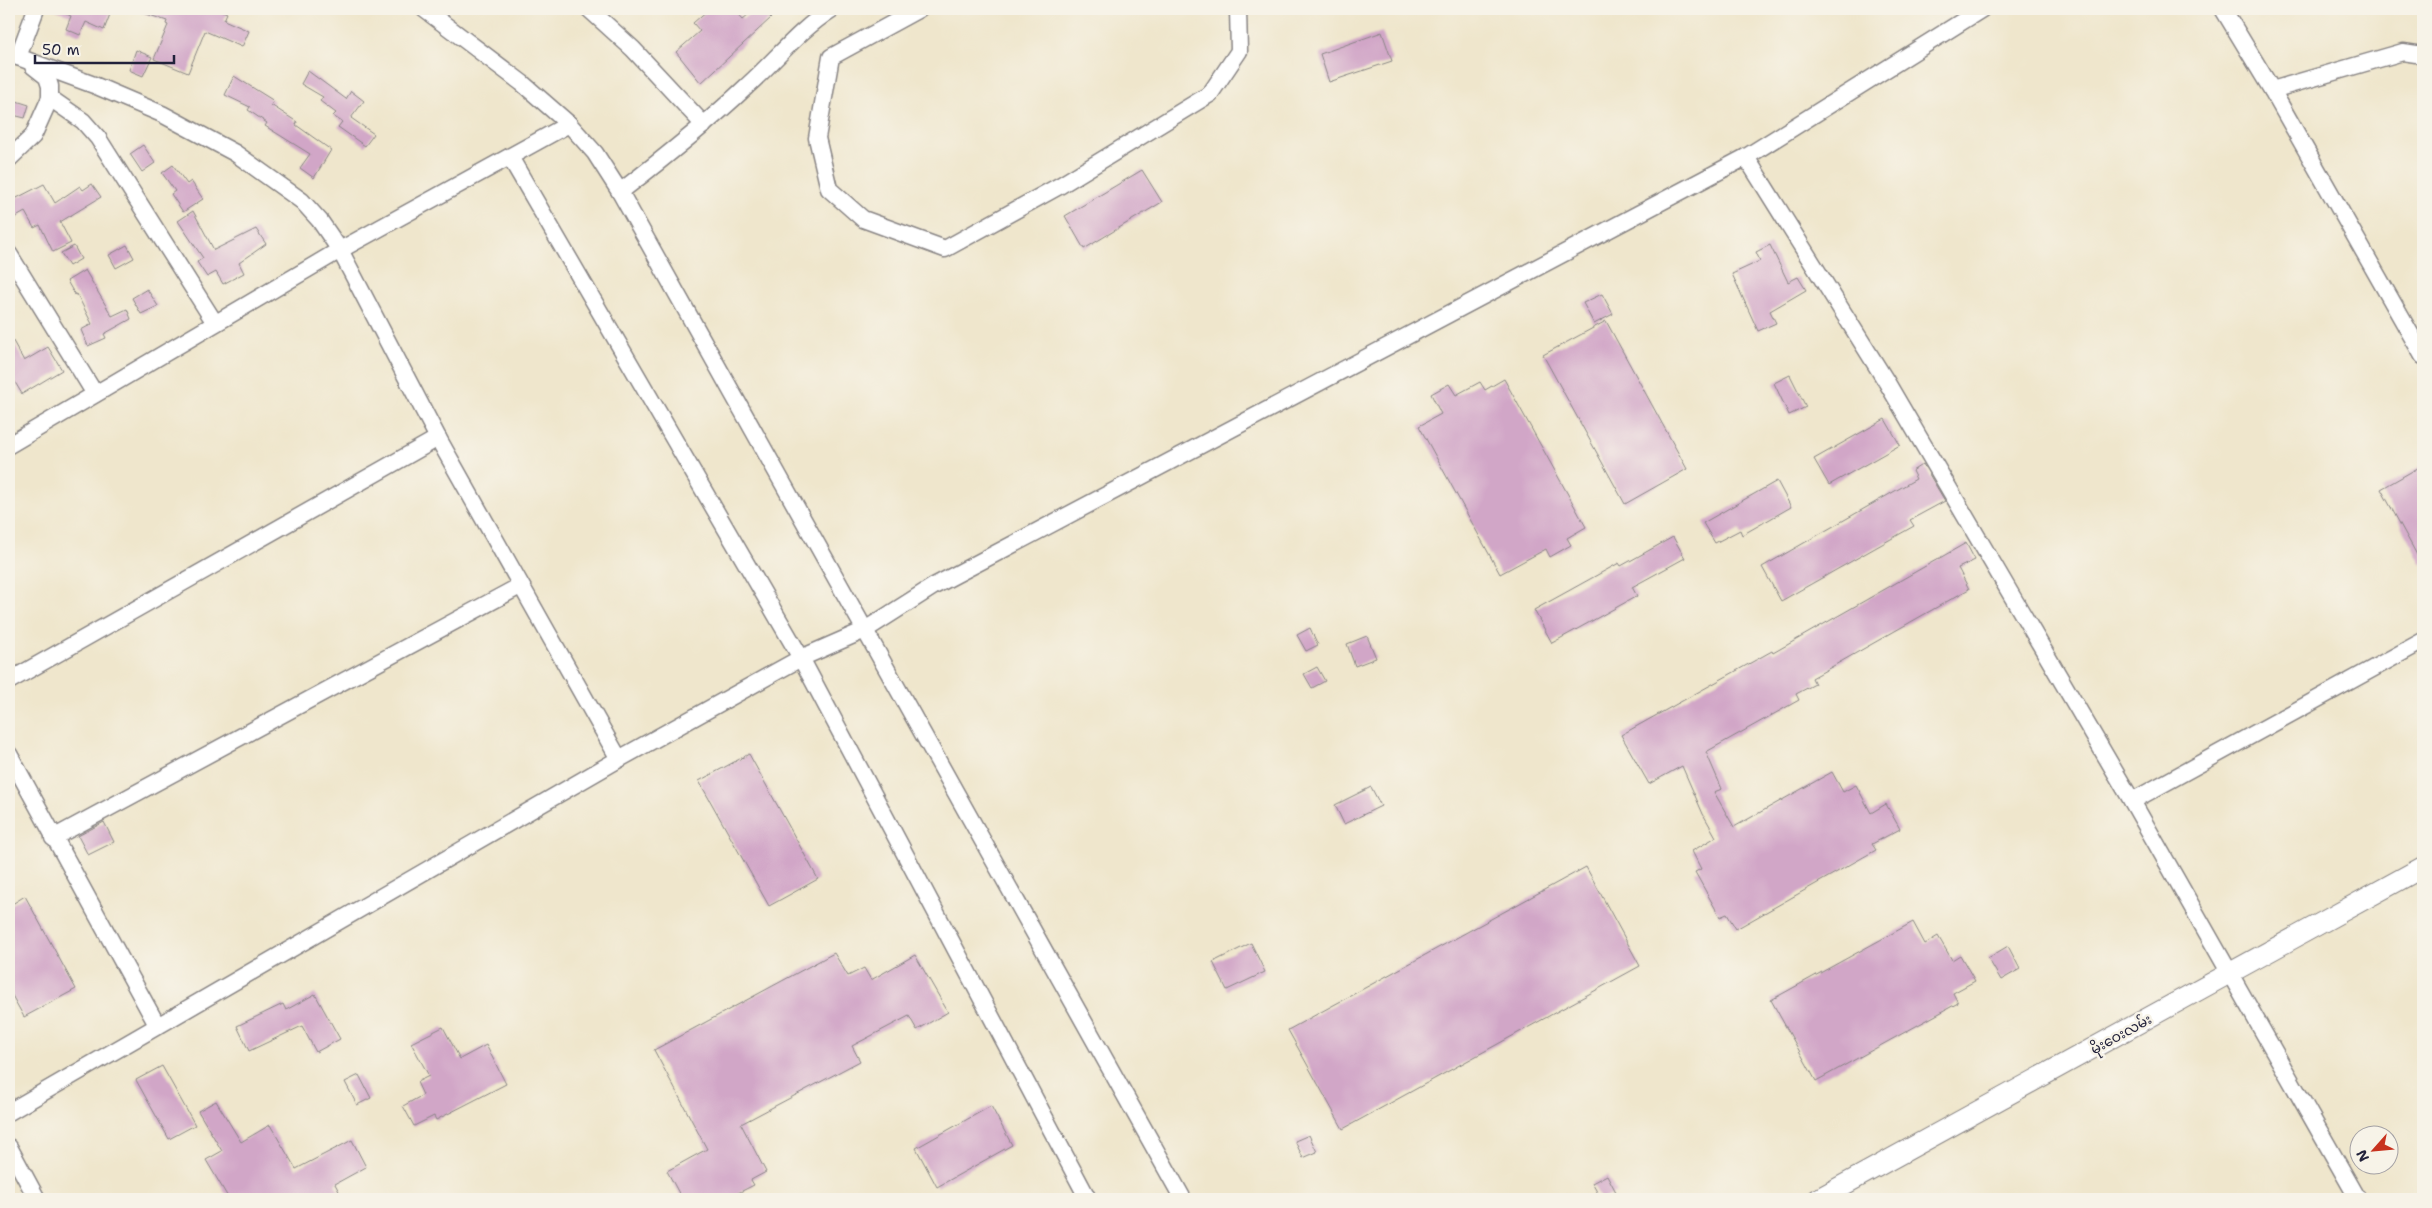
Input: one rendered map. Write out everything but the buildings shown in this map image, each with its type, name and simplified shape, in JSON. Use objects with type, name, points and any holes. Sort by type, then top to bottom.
[{"type":"street","points":[[14,55],[36,9]]},
{"type":"street","points":[[424,9],[522,83],[569,124],[595,153],[620,192],[1183,1199]]},
{"type":"street","points":[[589,9],[633,48],[704,125]]},
{"type":"street","points":[[620,192],[677,149],[748,85],[801,31],[832,9]]},
{"type":"street","points":[[919,9],[831,57],[817,138],[829,189],[863,219],[945,249],[1061,184],[1210,94],[1239,51],[1238,9]]},
{"type":"street","points":[[9,1112],[619,759],[801,658],[865,630],[943,581],[1746,157],[1982,9]]},
{"type":"street","points":[[2223,9],[2272,90],[2423,356]]},
{"type":"street","points":[[2272,90],[2403,52],[2423,55]]},
{"type":"street","points":[[9,159],[33,136],[50,98],[50,86],[47,77],[14,55]]},
{"type":"street","points":[[14,55],[94,85],[162,114],[235,153],[302,201],[320,221],[340,250],[438,438],[619,759]]},
{"type":"street","points":[[50,98],[83,121],[98,138],[215,323]]},
{"type":"street","points":[[9,445],[340,250],[569,124]]},
{"type":"street","points":[[510,157],[801,658],[1088,1199]]},
{"type":"street","points":[[1746,157],[1886,381],[2132,801],[2358,1199]]},
{"type":"street","points":[[9,254],[95,394]]},
{"type":"street","points":[[9,680],[438,438]]},
{"type":"street","points":[[53,838],[520,586]]},
{"type":"street","points":[[2132,801],[2423,641]]},
{"type":"street","points":[[9,754],[53,838],[157,1025]]},
{"type":"street","name":"မိုးဝေးလမ်း","points":[[1818,1199],[2423,867]]},
{"type":"street","points":[[9,1147],[37,1199]]}]
